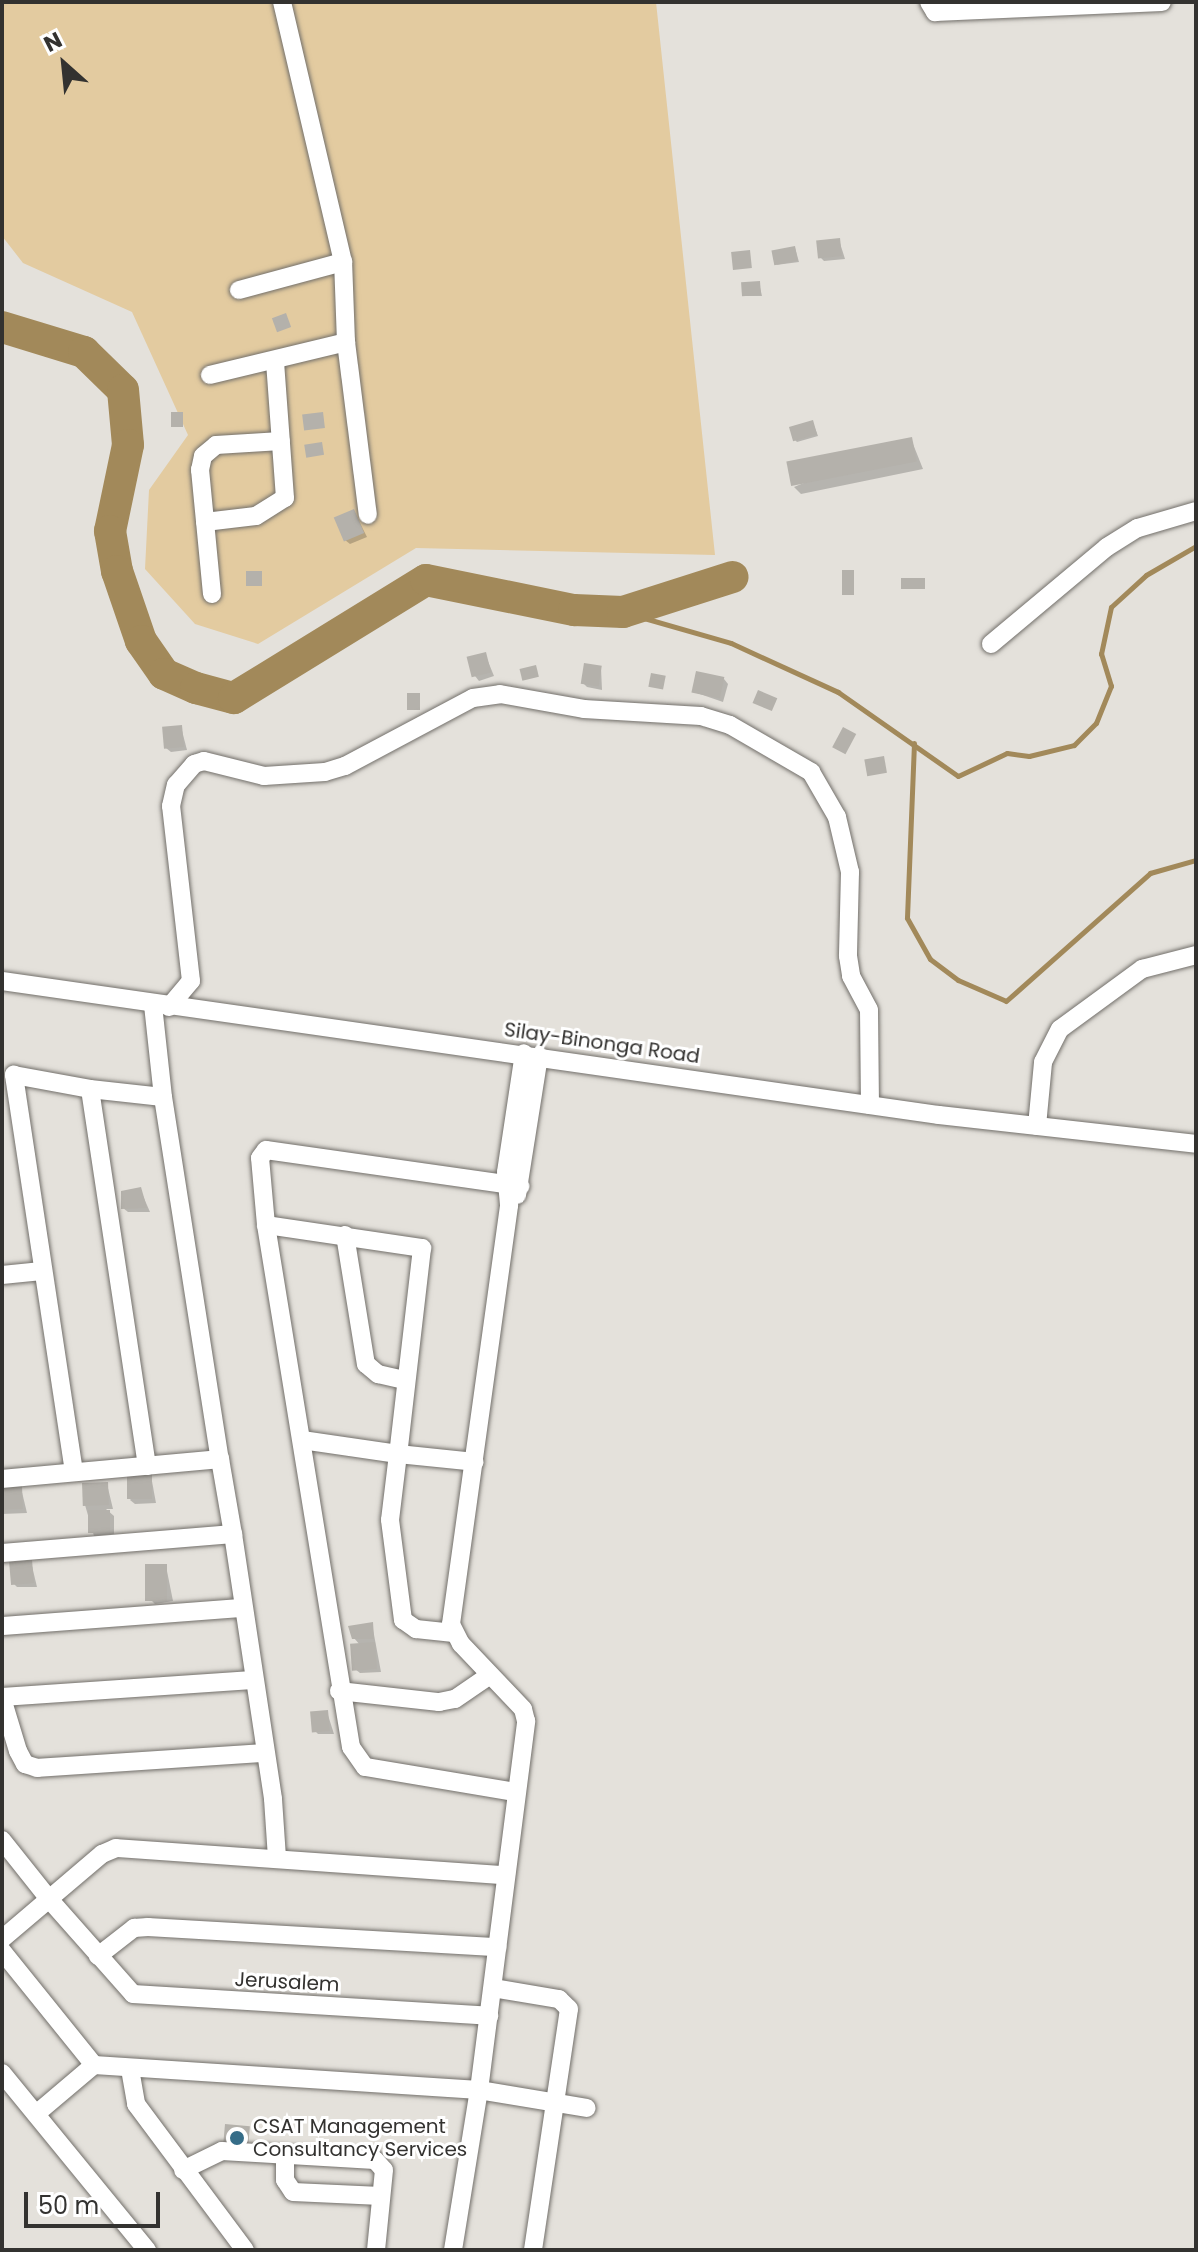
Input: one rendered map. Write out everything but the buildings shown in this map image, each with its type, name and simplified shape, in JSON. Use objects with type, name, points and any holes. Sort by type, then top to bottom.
[{"type":"street","points":[[282,2],[343,262],[346,342],[368,515]]},
{"type":"street","points":[[929,2],[935,12],[1162,2]]},
{"type":"street","points":[[239,290],[343,262]]},
{"type":"street","points":[[210,375],[275,362],[346,342]]},
{"type":"street","points":[[205,522],[256,516],[281,505],[285,498],[275,362]]},
{"type":"street","points":[[212,594],[200,470],[209,449],[281,441]]},
{"type":"street","points":[[991,644],[1107,547],[1138,528],[1196,511]]},
{"type":"street","points":[[277,1858],[233,1534],[163,1097],[161,1006],[191,981],[171,806],[176,785],[194,764],[204,761],[264,776],[325,772],[345,766],[473,698],[500,694],[584,709],[701,716],[730,725],[811,772],[837,817],[850,872],[849,966],[869,1010],[870,1105]]},
{"type":"street","points":[[1037,1126],[1043,1062],[1060,1029],[1142,969],[1196,955]]},
{"type":"street","name":"Silay-Binonga Road","points":[[2,981],[161,1006],[531,1054],[870,1105],[1196,1144]]},
{"type":"street","points":[[453,2250],[493,1988],[526,1714],[454,1633],[452,1607],[531,1054]]},
{"type":"street","points":[[74,1472],[8,1074],[90,1089],[163,1097]]},
{"type":"street","points":[[90,1089],[147,1466]]},
{"type":"street","points":[[513,1185],[266,1150],[260,1158],[266,1225],[339,1691],[351,1747],[365,1767],[515,1792]]},
{"type":"street","points":[[266,1225],[417,1245],[423,1252],[390,1520],[403,1620],[416,1629],[454,1633]]},
{"type":"street","points":[[345,1235],[366,1364],[378,1374],[405,1380]]},
{"type":"street","points":[[2,1275],[42,1271]]},
{"type":"street","points":[[302,1440],[475,1462]]},
{"type":"street","points":[[2,1479],[220,1459]]},
{"type":"street","points":[[2,1553],[233,1534]]},
{"type":"street","points":[[2,1626],[241,1608]]},
{"type":"street","points":[[339,1691],[439,1702],[455,1699],[490,1675]]},
{"type":"street","points":[[252,1680],[2,1697],[18,1751],[25,1764],[37,1768],[264,1753]]},
{"type":"street","name":"Jerusalem","points":[[2,1840],[49,1899],[133,1994],[489,2016]]},
{"type":"street","points":[[2,1939],[102,1854],[116,1848],[506,1875]]},
{"type":"street","points":[[98,1956],[134,1928],[148,1927],[497,1947]]},
{"type":"street","points":[[2,1951],[94,2065],[479,2090],[586,2108]]},
{"type":"street","points":[[493,1988],[566,2001],[533,2250]]},
{"type":"street","points":[[36,2114],[94,2065]]},
{"type":"street","points":[[130,2069],[136,2104],[245,2250]]},
{"type":"street","points":[[2,2073],[147,2250]]},
{"type":"street","points":[[183,2170],[222,2151],[285,2158],[375,2160],[384,2170],[376,2250]]},
{"type":"street","points":[[285,2158],[285,2180],[293,2192],[381,2196]]},
{"type":"shaded area","points":[[2,2],[656,2],[715,555],[416,548],[258,644],[195,624],[145,569],[149,490],[188,435],[132,312],[23,263],[2,236]]},
{"type":"waterway","points":[[2,327],[84,352],[123,390],[128,445],[110,531],[117,571],[141,641],[164,674],[196,688],[234,698],[426,580],[574,610],[623,612],[733,577]]},
{"type":"waterway","points":[[623,612],[731,643],[838,692],[958,776],[1007,753],[1029,756],[1074,745],[1096,723],[1111,686],[1101,654],[1111,607],[1146,575],[1196,546]]},
{"type":"waterway","points":[[914,743],[907,918],[930,959],[958,980],[1006,1001],[1150,873],[1196,860]]},
{"type":"place","name":"CSAT Management Consultancy Services","points":[[237,2138]]}]
